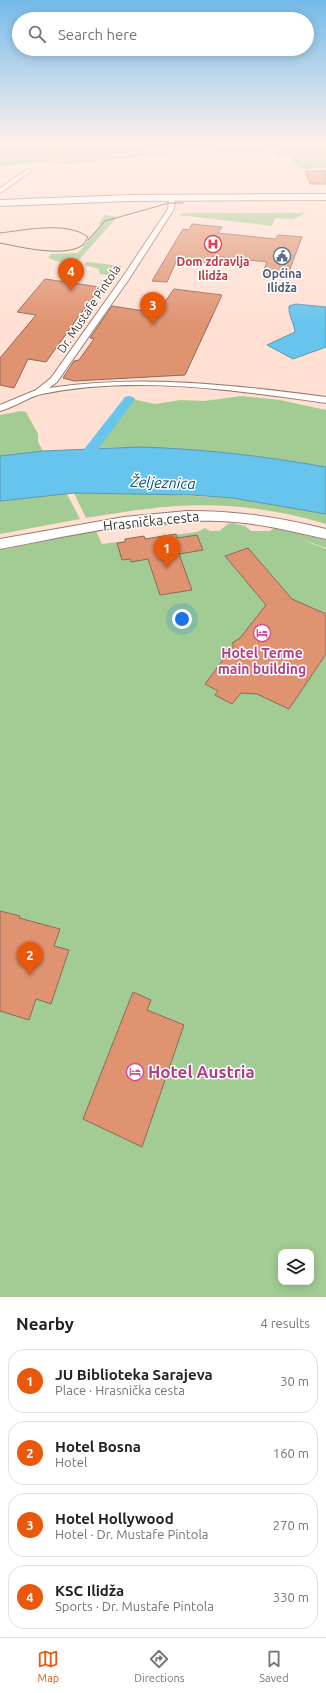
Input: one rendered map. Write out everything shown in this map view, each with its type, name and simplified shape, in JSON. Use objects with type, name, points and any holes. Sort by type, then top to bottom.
[{"type":"main road","points":[[231,204],[326,206]]},
{"type":"main road","name":"Hrasnička cesta","points":[[0,544],[100,526],[187,516],[248,518],[288,524],[326,534]]},
{"type":"street","name":"Dr. Mustafe Pintola","points":[[0,408],[39,392],[54,380],[125,279],[171,209],[172,204]]},
{"type":"street","points":[[39,392],[70,386],[110,383],[180,383],[228,387],[326,400]]},
{"type":"green space","points":[[184,213],[306,213],[293,219],[275,218],[272,226],[179,215]]},
{"type":"green space","points":[[105,215],[117,217],[79,260],[63,262],[48,257],[51,254],[78,253],[101,225],[99,223]]},
{"type":"green space","points":[[87,262],[122,266],[115,276],[100,274],[99,269],[84,265]]},
{"type":"green space","points":[[242,396],[280,400],[326,410],[326,467],[240,454],[182,449],[95,448],[132,399],[155,404],[181,400],[204,401]]},
{"type":"green space","points":[[21,411],[26,412],[38,434],[38,442],[43,451],[0,456],[0,415]]},
{"type":"green space","points":[[74,493],[152,494],[233,498],[326,514],[326,524],[260,509],[214,505],[169,507],[86,518]]},
{"type":"green space","points":[[54,494],[67,494],[80,519],[0,534],[0,501]]},
{"type":"green space","points":[[200,522],[114,530],[153,523]]},
{"type":"green space","points":[[233,523],[245,526],[251,531],[270,531],[275,527],[326,540],[326,548],[303,540],[326,549],[326,1297],[0,1297],[0,550],[96,531],[102,544],[197,532],[205,528],[210,531],[219,531],[228,524]]},
{"type":"water","points":[[296,304],[326,307],[326,347],[293,359],[267,345],[295,332],[289,312],[289,306]]},
{"type":"water","name":"Željeznica","points":[[140,447],[187,449],[326,467],[326,514],[233,498],[192,495],[74,493],[0,501],[0,456],[43,451]]},
{"type":"building","points":[[192,224],[222,227],[218,233],[276,239],[278,235],[302,237],[287,277],[262,274],[267,262],[212,256],[208,263],[177,260],[167,282],[152,281],[183,229],[189,230]]},
{"type":"building","points":[[45,279],[100,287],[46,362],[28,359],[14,388],[0,385],[0,358],[36,315],[17,312]]},
{"type":"building","points":[[174,289],[222,295],[185,375],[74,381],[63,378],[74,361],[79,360],[94,339],[90,338],[112,306],[157,313]]},
{"type":"building","points":[[176,534],[177,538],[197,535],[203,550],[179,554],[192,590],[160,595],[148,559],[131,562],[130,559],[122,560],[117,543],[125,542],[125,539],[144,536],[145,539]]},
{"type":"building","name":"Hotel Terme main building","points":[[248,548],[292,599],[326,614],[326,654],[289,709],[257,694],[241,693],[232,704],[215,695],[218,691],[205,684],[228,653],[226,651],[234,646],[232,643],[240,638],[266,605],[225,556]]},
{"type":"building","points":[[0,911],[20,916],[19,918],[60,929],[54,946],[69,950],[51,1004],[36,999],[29,1020],[0,1011]]},
{"type":"building","name":"Hotel Austria","points":[[133,992],[151,1000],[147,1010],[184,1025],[142,1147],[83,1119]]},
{"type":"waterway","points":[[79,465],[129,399]]},
{"type":"tram line","points":[[88,240],[105,221],[167,204]]},
{"type":"tram line","points":[[0,233],[58,228],[69,229],[88,237],[83,245],[75,249],[65,251],[42,250],[0,243]]},
{"type":"place","name":"Dom zdravlja Ilidža","points":[[213,244]]},
{"type":"place","name":"Općina Ilidža","points":[[282,256]]},
{"type":"place","name":"KSC Ilidža","points":[[71,291]]},
{"type":"place","name":"Hotel Hollywood","points":[[153,325]]},
{"type":"place","name":"JU Biblioteka Sarajeva","points":[[167,568]]},
{"type":"place","name":"Hotel Terme main building","points":[[262,633]]},
{"type":"place","name":"Hotel Bosna","points":[[30,975]]},
{"type":"place","name":"Hotel Austria","points":[[135,1072]]}]
